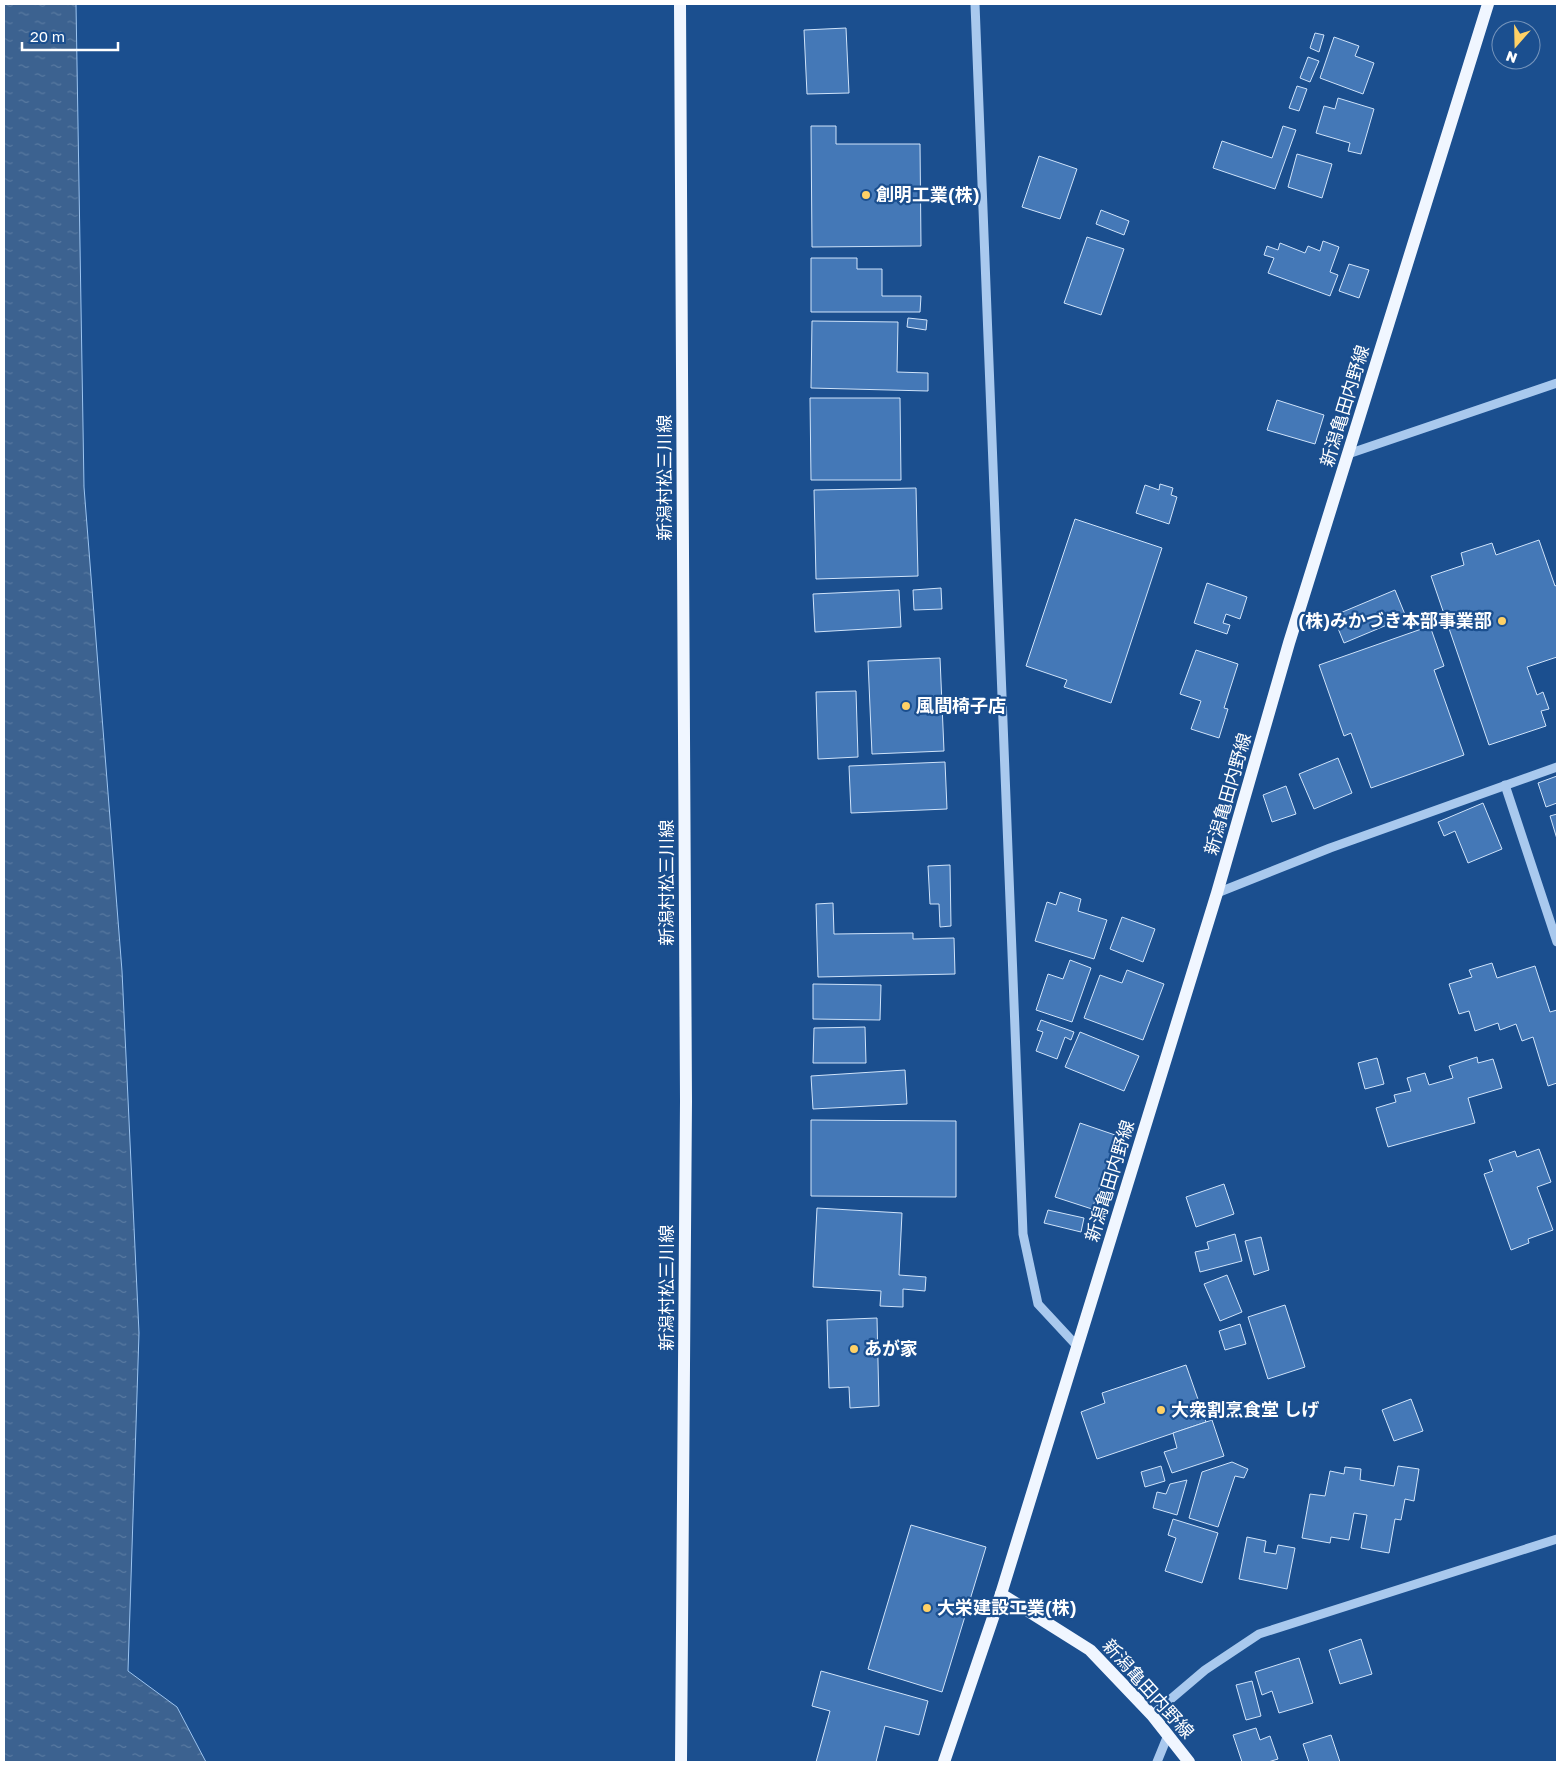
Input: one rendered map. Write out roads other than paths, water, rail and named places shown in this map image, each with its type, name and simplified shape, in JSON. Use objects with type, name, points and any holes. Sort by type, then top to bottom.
[{"type":"main road","name":"新潟村松三川線","points":[[680,4],[686,1091],[681,1762]]},
{"type":"main road","name":"新潟亀田内野線","points":[[944,1762],[1001,1594],[1217,893],[1289,643],[1488,4]]},
{"type":"main road","name":"新潟亀田内野線","points":[[1001,1594],[1090,1650],[1152,1715],[1189,1762]]},
{"type":"street","points":[[975,4],[1023,1234],[1038,1304],[1077,1346]]},
{"type":"street","points":[[1348,454],[1557,383]]},
{"type":"street","points":[[1217,893],[1330,848],[1557,767]]},
{"type":"street","points":[[1505,785],[1557,942]]},
{"type":"street","points":[[1152,1715],[1205,1670],[1259,1634],[1557,1539]]},
{"type":"street","points":[[1157,1762],[1168,1735]]},
{"type":"water","points":[[4,4],[76,4],[84,487],[122,971],[139,1333],[128,1671],[177,1707],[206,1762],[4,1762]]},
{"type":"place","name":"創明工業(株)","points":[[866,195]]},
{"type":"place","name":"(株)みかづき本部事業部","points":[[1502,621]]},
{"type":"place","name":"風間椅子店","points":[[906,706]]},
{"type":"place","name":"あが家","points":[[854,1349]]},
{"type":"place","name":"大衆割烹食堂 しげ","points":[[1161,1410]]},
{"type":"place","name":"大栄建設工業(株)","points":[[927,1608]]}]
